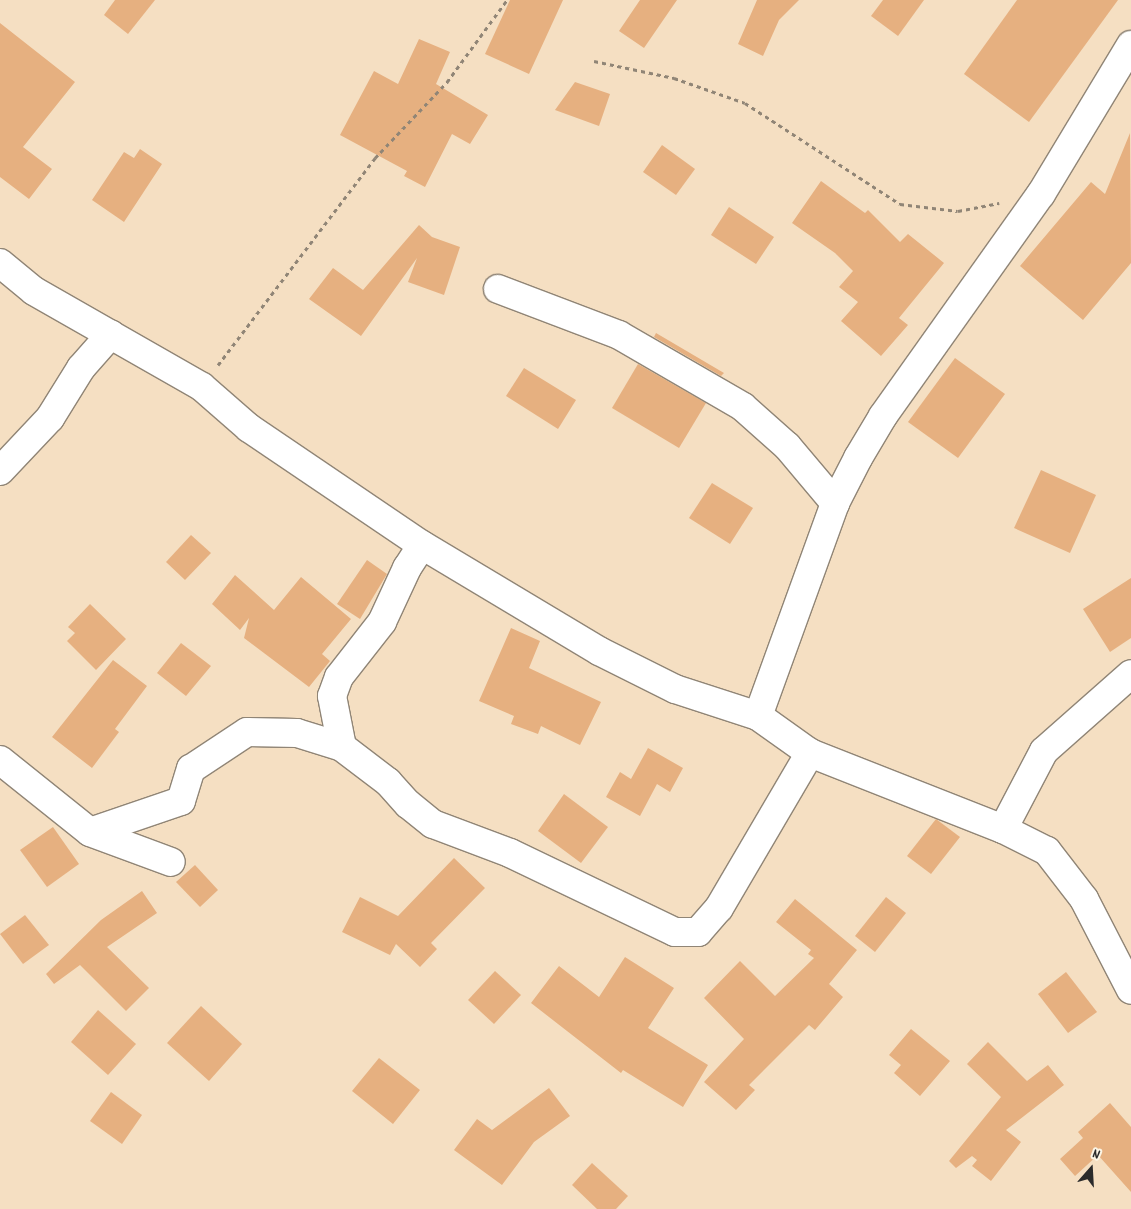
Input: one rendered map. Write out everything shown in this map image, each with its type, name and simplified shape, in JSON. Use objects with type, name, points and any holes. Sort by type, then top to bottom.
[{"type":"street","points":[[758,716],[835,503],[883,416],[1041,194],[1131,44]]},
{"type":"street","points":[[0,263],[34,291],[202,387],[249,428],[422,545],[599,651],[674,689],[758,716],[810,753],[1003,829],[1048,852],[1084,899],[1128,978]]},
{"type":"street","points":[[498,289],[619,335],[743,407],[787,446],[835,503]]},
{"type":"street","points":[[0,472],[50,418],[81,368],[111,334]]},
{"type":"street","points":[[342,746],[332,696],[338,677],[382,622],[407,568],[422,545]]},
{"type":"street","points":[[1003,829],[1044,751],[1131,674]]},
{"type":"street","points":[[90,832],[181,801],[191,770],[247,732],[297,733],[342,746],[388,782],[408,804],[433,824],[510,853],[675,932],[698,932],[719,908],[810,753]]},
{"type":"street","points":[[0,760],[90,832],[171,862]]},
{"type":"path","points":[[202,387],[375,158],[447,82],[507,0]]},
{"type":"path","points":[[594,62],[674,78],[745,103],[900,204],[958,211],[1041,194]]},
{"type":"building","points":[[115,0],[155,0],[128,34],[104,15]]},
{"type":"building","points":[[510,0],[563,0],[529,74],[485,54]]},
{"type":"building","points":[[640,0],[677,0],[644,48],[619,31]]},
{"type":"building","points":[[757,0],[799,0],[779,20],[763,56],[738,44]]},
{"type":"building","points":[[883,0],[924,0],[898,36],[871,16]]},
{"type":"building","points":[[1017,0],[1118,0],[1029,122],[964,74]]},
{"type":"building","points":[[0,23],[75,82],[23,147],[52,169],[29,199],[0,177]]},
{"type":"building","points":[[419,39],[450,52],[436,84],[488,115],[470,144],[452,134],[425,187],[404,176],[407,171],[340,135],[374,71],[398,84]]},
{"type":"building","points":[[575,82],[610,94],[599,126],[555,110]]},
{"type":"building","points":[[1130,133],[1131,263],[1083,320],[1020,266],[1091,182],[1105,194]]},
{"type":"building","points":[[662,145],[695,169],[676,195],[643,172]]},
{"type":"building","points":[[140,149],[162,164],[124,222],[92,200],[124,152],[134,158]]},
{"type":"building","points":[[821,181],[865,213],[868,210],[900,242],[908,234],[944,263],[899,318],[908,325],[881,356],[841,321],[858,302],[839,287],[853,271],[835,253],[792,223]]},
{"type":"building","points":[[729,207],[774,237],[756,264],[711,235]]},
{"type":"building","points":[[419,225],[432,237],[460,247],[444,295],[408,282],[417,258],[361,336],[309,299],[333,268],[363,290]]},
{"type":"building","points":[[656,333],[724,373],[721,376],[654,337]]},
{"type":"building","points":[[955,358],[1005,394],[958,458],[908,422]]},
{"type":"building","points":[[638,364],[706,403],[679,448],[612,408]]},
{"type":"building","points":[[524,368],[576,400],[558,429],[506,396]]},
{"type":"building","points":[[1041,470],[1096,495],[1070,553],[1014,528]]},
{"type":"building","points":[[712,483],[753,508],[730,544],[689,518]]},
{"type":"building","points":[[191,535],[211,553],[185,580],[166,562]]},
{"type":"building","points":[[367,560],[387,574],[360,619],[337,604]]},
{"type":"building","points":[[235,575],[274,610],[301,577],[351,619],[322,654],[330,661],[309,687],[244,638],[249,618],[240,630],[212,604]]},
{"type":"building","points":[[1131,578],[1131,638],[1110,652],[1083,609]]},
{"type":"building","points":[[90,604],[126,639],[96,670],[67,641],[75,633],[68,627]]},
{"type":"building","points":[[511,628],[540,641],[529,668],[601,702],[580,745],[541,726],[538,734],[511,724],[514,716],[479,701]]},
{"type":"building","points":[[181,643],[211,666],[186,696],[157,673]]},
{"type":"building","points":[[113,660],[147,686],[115,729],[119,732],[92,768],[52,737]]},
{"type":"building","points":[[648,748],[683,768],[670,792],[657,784],[640,816],[606,797],[620,772],[631,779]]},
{"type":"building","points":[[564,794],[608,827],[581,863],[538,831]]},
{"type":"building","points":[[936,819],[960,837],[931,874],[907,856]]},
{"type":"building","points":[[53,827],[79,864],[47,887],[20,850]]},
{"type":"building","points":[[454,858],[485,888],[431,943],[437,949],[420,967],[396,944],[390,955],[342,932],[360,897],[398,916]]},
{"type":"building","points":[[195,865],[218,890],[200,907],[176,882]]},
{"type":"building","points":[[142,891],[157,913],[107,947],[149,988],[126,1011],[80,965],[54,984],[46,974],[101,920]]},
{"type":"building","points":[[886,897],[906,913],[875,952],[855,936]]},
{"type":"building","points":[[795,899],[857,950],[829,984],[843,997],[815,1030],[809,1025],[749,1085],[755,1090],[736,1110],[704,1082],[744,1039],[704,998],[740,961],[775,996],[814,958],[808,954],[811,950],[776,922]]},
{"type":"building","points":[[25,915],[49,945],[23,964],[0,934]]},
{"type":"building","points":[[625,957],[674,988],[648,1028],[708,1065],[683,1107],[623,1070],[621,1073],[531,1003],[559,966],[599,997]]},
{"type":"building","points":[[495,971],[521,995],[494,1024],[468,1000]]},
{"type":"building","points":[[1066,972],[1097,1012],[1068,1033],[1038,994]]},
{"type":"building","points":[[201,1006],[242,1044],[209,1081],[167,1043]]},
{"type":"building","points":[[98,1010],[136,1044],[108,1075],[71,1042]]},
{"type":"building","points":[[911,1029],[950,1061],[920,1096],[894,1073],[901,1065],[889,1055]]},
{"type":"building","points":[[988,1042],[1027,1081],[1048,1065],[1064,1085],[1006,1130],[1021,1142],[991,1181],[972,1166],[977,1160],[972,1156],[956,1168],[949,1161],[1001,1097],[967,1064]]},
{"type":"building","points":[[379,1058],[420,1090],[393,1124],[352,1091]]},
{"type":"building","points":[[549,1088],[570,1116],[534,1142],[502,1185],[454,1150],[477,1119],[492,1130]]},
{"type":"building","points":[[111,1092],[142,1115],[122,1144],[90,1121]]},
{"type":"building","points":[[1110,1103],[1131,1127],[1131,1192],[1098,1155],[1075,1176],[1060,1159],[1083,1138],[1078,1132]]},
{"type":"building","points":[[592,1163],[628,1196],[616,1209],[597,1209],[572,1185]]}]
